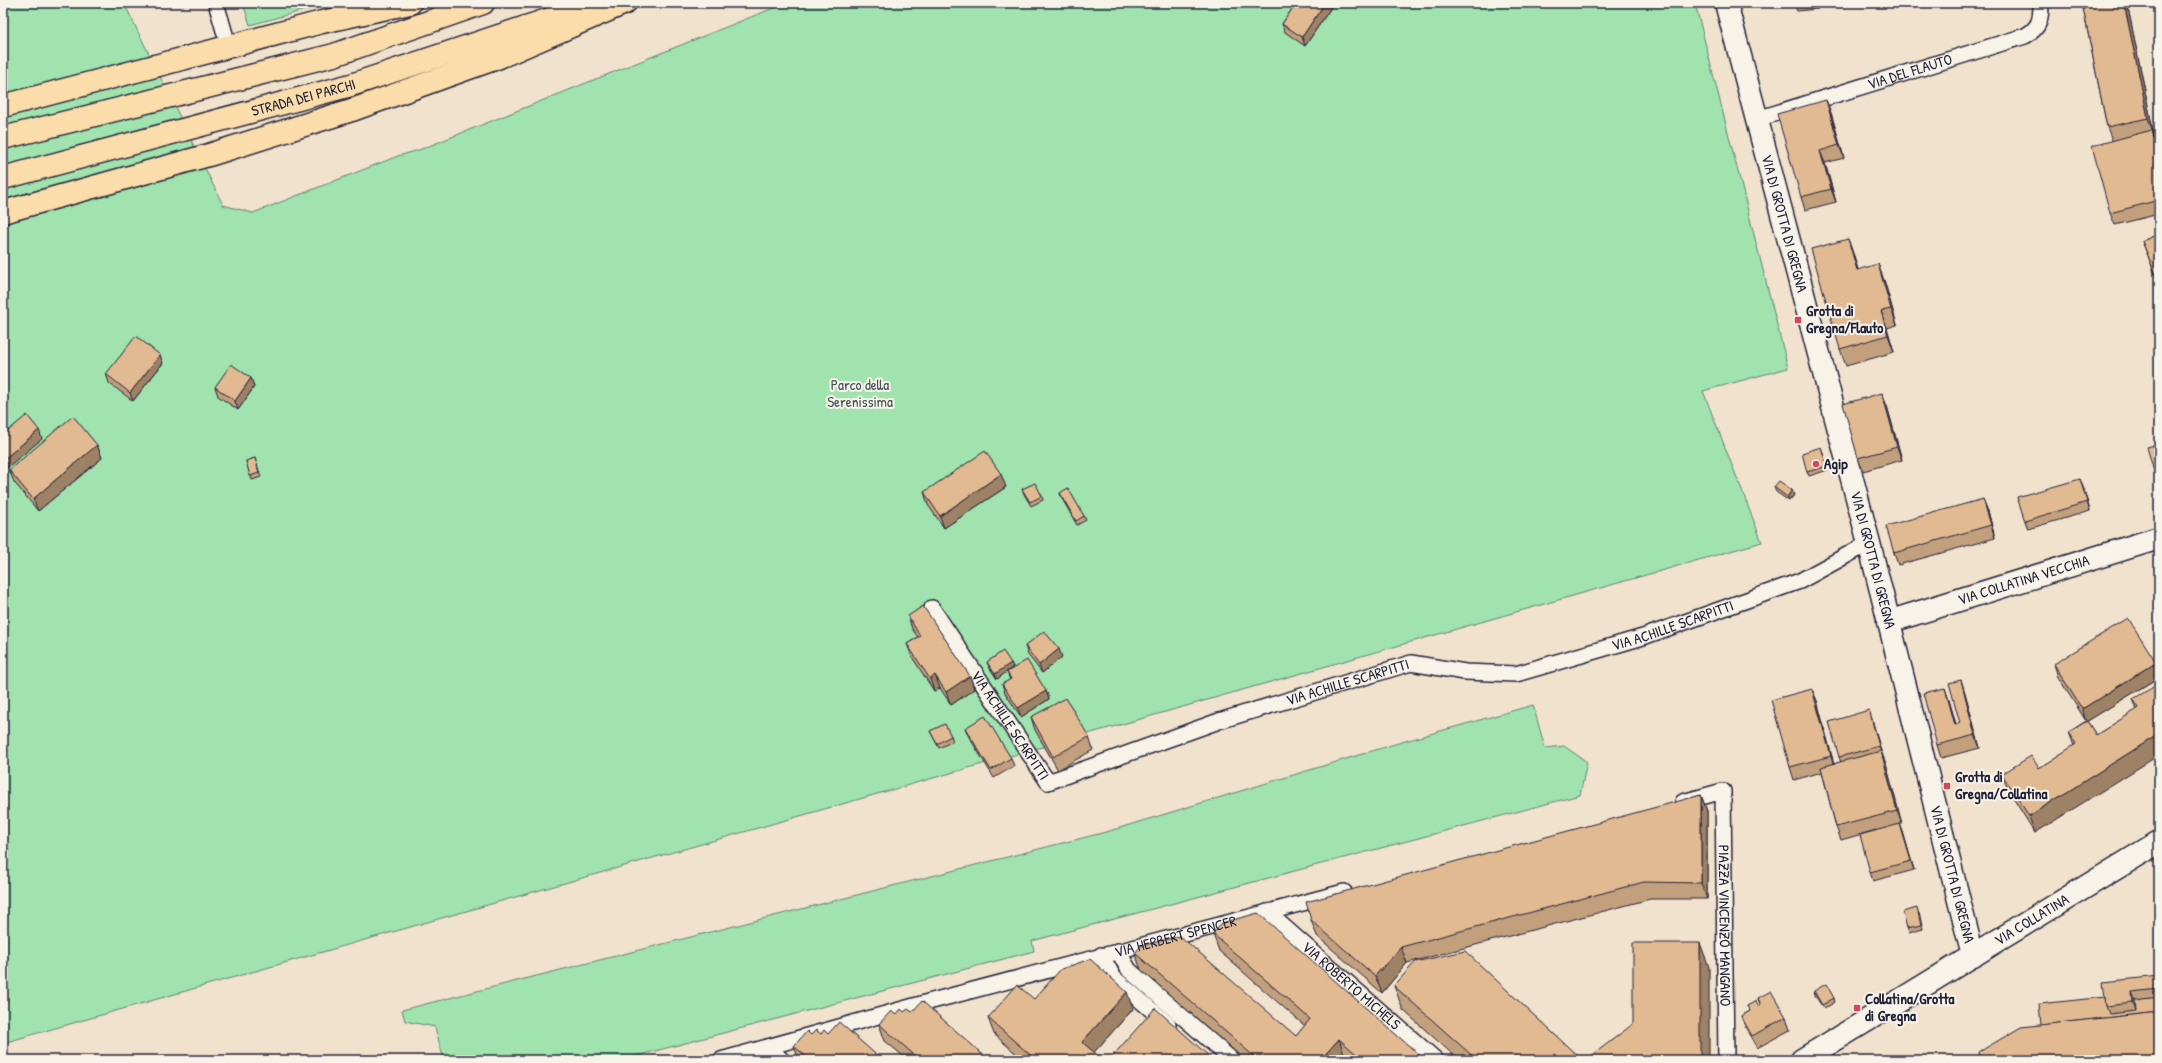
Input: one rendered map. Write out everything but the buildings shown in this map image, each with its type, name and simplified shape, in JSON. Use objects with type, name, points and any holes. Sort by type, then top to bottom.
[{"type":"highway","points":[[3,106],[322,22],[410,3]]},
{"type":"highway","points":[[13,136],[334,54],[483,3]]},
{"type":"highway","name":"STRADA DEI PARCHI","points":[[3,178],[351,85],[599,3]]},
{"type":"highway","points":[[3,212],[209,155],[355,109],[497,58],[625,3]]},
{"type":"street","points":[[216,3],[225,34]]},
{"type":"street","name":"VIA DI GROTTA DI GREGNA","points":[[1726,3],[1868,543],[1973,956]]},
{"type":"street","name":"VIA DEL FLAUTO","points":[[1757,120],[2025,36],[2034,30],[2039,24],[2041,3]]},
{"type":"street","name":"VIA COLLATINA VECCHIA","points":[[1888,622],[2159,538]]},
{"type":"street","name":"VIA ACHILLE SCARPITTI","points":[[932,608],[1048,782],[1219,720],[1411,663],[1465,672],[1516,674],[1643,637],[1800,581],[1868,543]]},
{"type":"street","name":"PIAZZA VINCENZO MANGANO","points":[[1669,806],[1723,791],[1726,1060]]},
{"type":"street","name":"VIA COLLATINA","points":[[1802,1060],[2159,842]]},
{"type":"street","name":"VIA HERBERT SPENCER","points":[[721,1060],[1101,955],[1360,888]]},
{"type":"street","name":"VIA ROBERTO MICHELS","points":[[1267,912],[1436,1060]]},
{"type":"street","points":[[1118,951],[1129,970],[1232,1060]]},
{"type":"street","points":[[1101,955],[1114,978],[1180,1034]]},
{"type":"street","points":[[768,1047],[782,1060]]},
{"type":"green space","name":"Parco della Serenissima","points":[[3,3],[124,3],[223,205],[253,213],[398,156],[419,150],[786,3],[1695,3],[1788,368],[1703,391],[1762,542],[3,1043]]},
{"type":"green space","points":[[243,3],[331,3],[250,25]]},
{"type":"green space","points":[[1533,705],[1545,748],[1564,746],[1587,762],[1580,795],[1032,941],[1034,951],[621,1060],[444,1060],[435,1027],[405,1021],[402,1010],[1106,832],[1405,741]]},
{"type":"place","name":"Grotta di Gregna/Flauto","points":[[1798,320]]},
{"type":"place","name":"Agip","points":[[1816,464]]},
{"type":"place","name":"Grotta di Gregna/Collatina","points":[[1947,786]]},
{"type":"place","name":"Collatina/Grotta di Gregna","points":[[1857,1008]]}]
